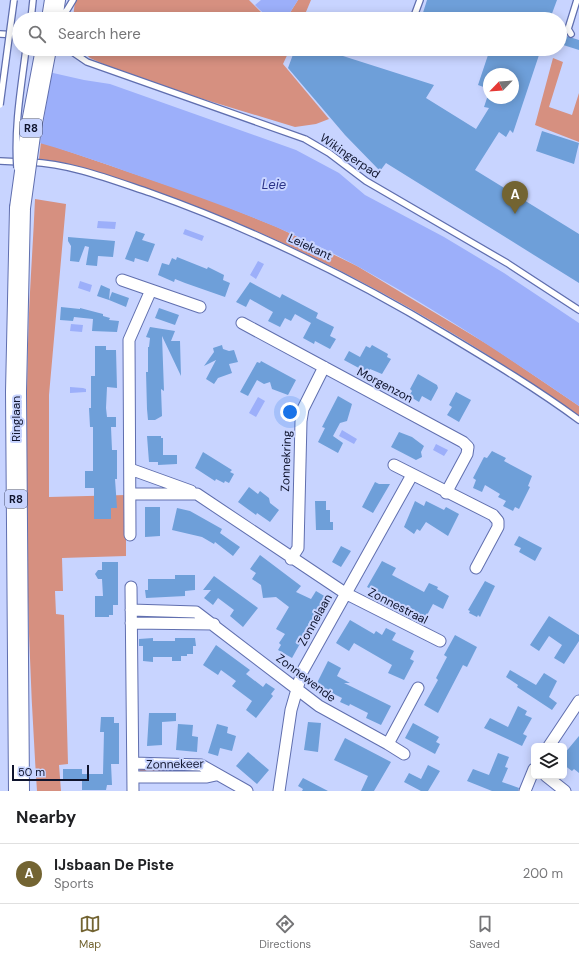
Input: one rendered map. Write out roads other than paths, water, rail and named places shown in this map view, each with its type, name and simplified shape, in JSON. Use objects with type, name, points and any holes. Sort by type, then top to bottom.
[{"type":"highway","points":[[53,12],[55,0]]},
{"type":"highway","name":"Ringlaan","points":[[19,791],[16,392],[20,208],[31,128],[45,56]]},
{"type":"street","points":[[122,280],[200,307]]},
{"type":"street","points":[[130,535],[129,340],[151,290]]},
{"type":"street","name":"Morgenzon","points":[[242,323],[463,442],[468,447],[467,454],[446,493]]},
{"type":"street","name":"Zonnekring","points":[[291,559],[298,548],[301,421],[303,409],[324,367]]},
{"type":"street","points":[[394,465],[446,493],[493,515],[498,521],[498,527],[476,568]]},
{"type":"street","points":[[130,469],[178,485],[197,494],[291,559],[345,593]]},
{"type":"street","name":"Zonnelaan","points":[[279,791],[290,710],[302,672],[412,475]]},
{"type":"street","points":[[130,494],[197,494]]},
{"type":"street","points":[[131,587],[131,625],[214,624]]},
{"type":"street","name":"Zonnestraal","points":[[345,593],[440,641]]},
{"type":"street","name":"Zonnewende","points":[[131,610],[196,612],[298,688],[319,706],[404,754]]},
{"type":"street","name":"Zonnekeer","points":[[131,625],[133,791]]},
{"type":"street","points":[[388,744],[418,688]]},
{"type":"street","points":[[551,743],[579,700]]},
{"type":"street","name":"Zonnekeer","points":[[133,763],[201,765],[216,775],[229,780],[247,791]]},
{"type":"street","name":"Zonnekeer","points":[[133,777],[206,777],[216,775]]},
{"type":"street","points":[[525,791],[531,776]]},
{"type":"street","points":[[550,779],[565,791]]},
{"type":"lane","points":[[12,12],[14,0]]},
{"type":"lane","points":[[32,12],[33,0]]},
{"type":"lane","points":[[65,12],[73,0]]},
{"type":"lane","points":[[416,12],[420,0]]},
{"type":"lane","points":[[570,34],[568,29],[577,0]]},
{"type":"lane","points":[[0,104],[12,15]]},
{"type":"lane","points":[[0,34],[12,35]]},
{"type":"lane","points":[[20,208],[16,152],[19,104],[25,56]]},
{"type":"lane","name":"Wikingerpad","points":[[78,56],[87,62],[305,139],[329,153],[366,181],[500,259],[579,310]]},
{"type":"lane","name":"Leiekant","points":[[2,161],[44,163],[66,166],[175,202],[257,235],[323,265],[399,306],[502,368],[579,420]]},
{"type":"water","points":[[261,0],[298,0],[290,12],[262,12],[255,5]]},
{"type":"water","name":"Leie","points":[[0,61],[84,80],[110,84],[296,150],[339,173],[365,195],[444,237],[504,273],[579,323],[579,406],[442,316],[386,282],[306,240],[226,207],[172,187],[55,148],[0,133]]},
{"type":"water","points":[[98,221],[116,222],[115,229],[97,228]]},
{"type":"water","points":[[185,229],[204,236],[202,241],[183,234]]},
{"type":"water","points":[[258,261],[264,264],[256,279],[250,275]]},
{"type":"water","points":[[80,281],[92,285],[90,292],[78,288]]},
{"type":"water","points":[[71,324],[83,325],[82,332],[70,331]]},
{"type":"water","points":[[70,387],[83,388],[86,389],[86,392],[70,393]]},
{"type":"water","points":[[258,397],[265,401],[256,417],[249,413]]},
{"type":"water","points":[[342,430],[357,439],[354,444],[339,436]]},
{"type":"water","points":[[436,444],[448,450],[444,456],[433,450]]},
{"type":"place","name":"IJsbaan De Piste","points":[[515,214]]}]
